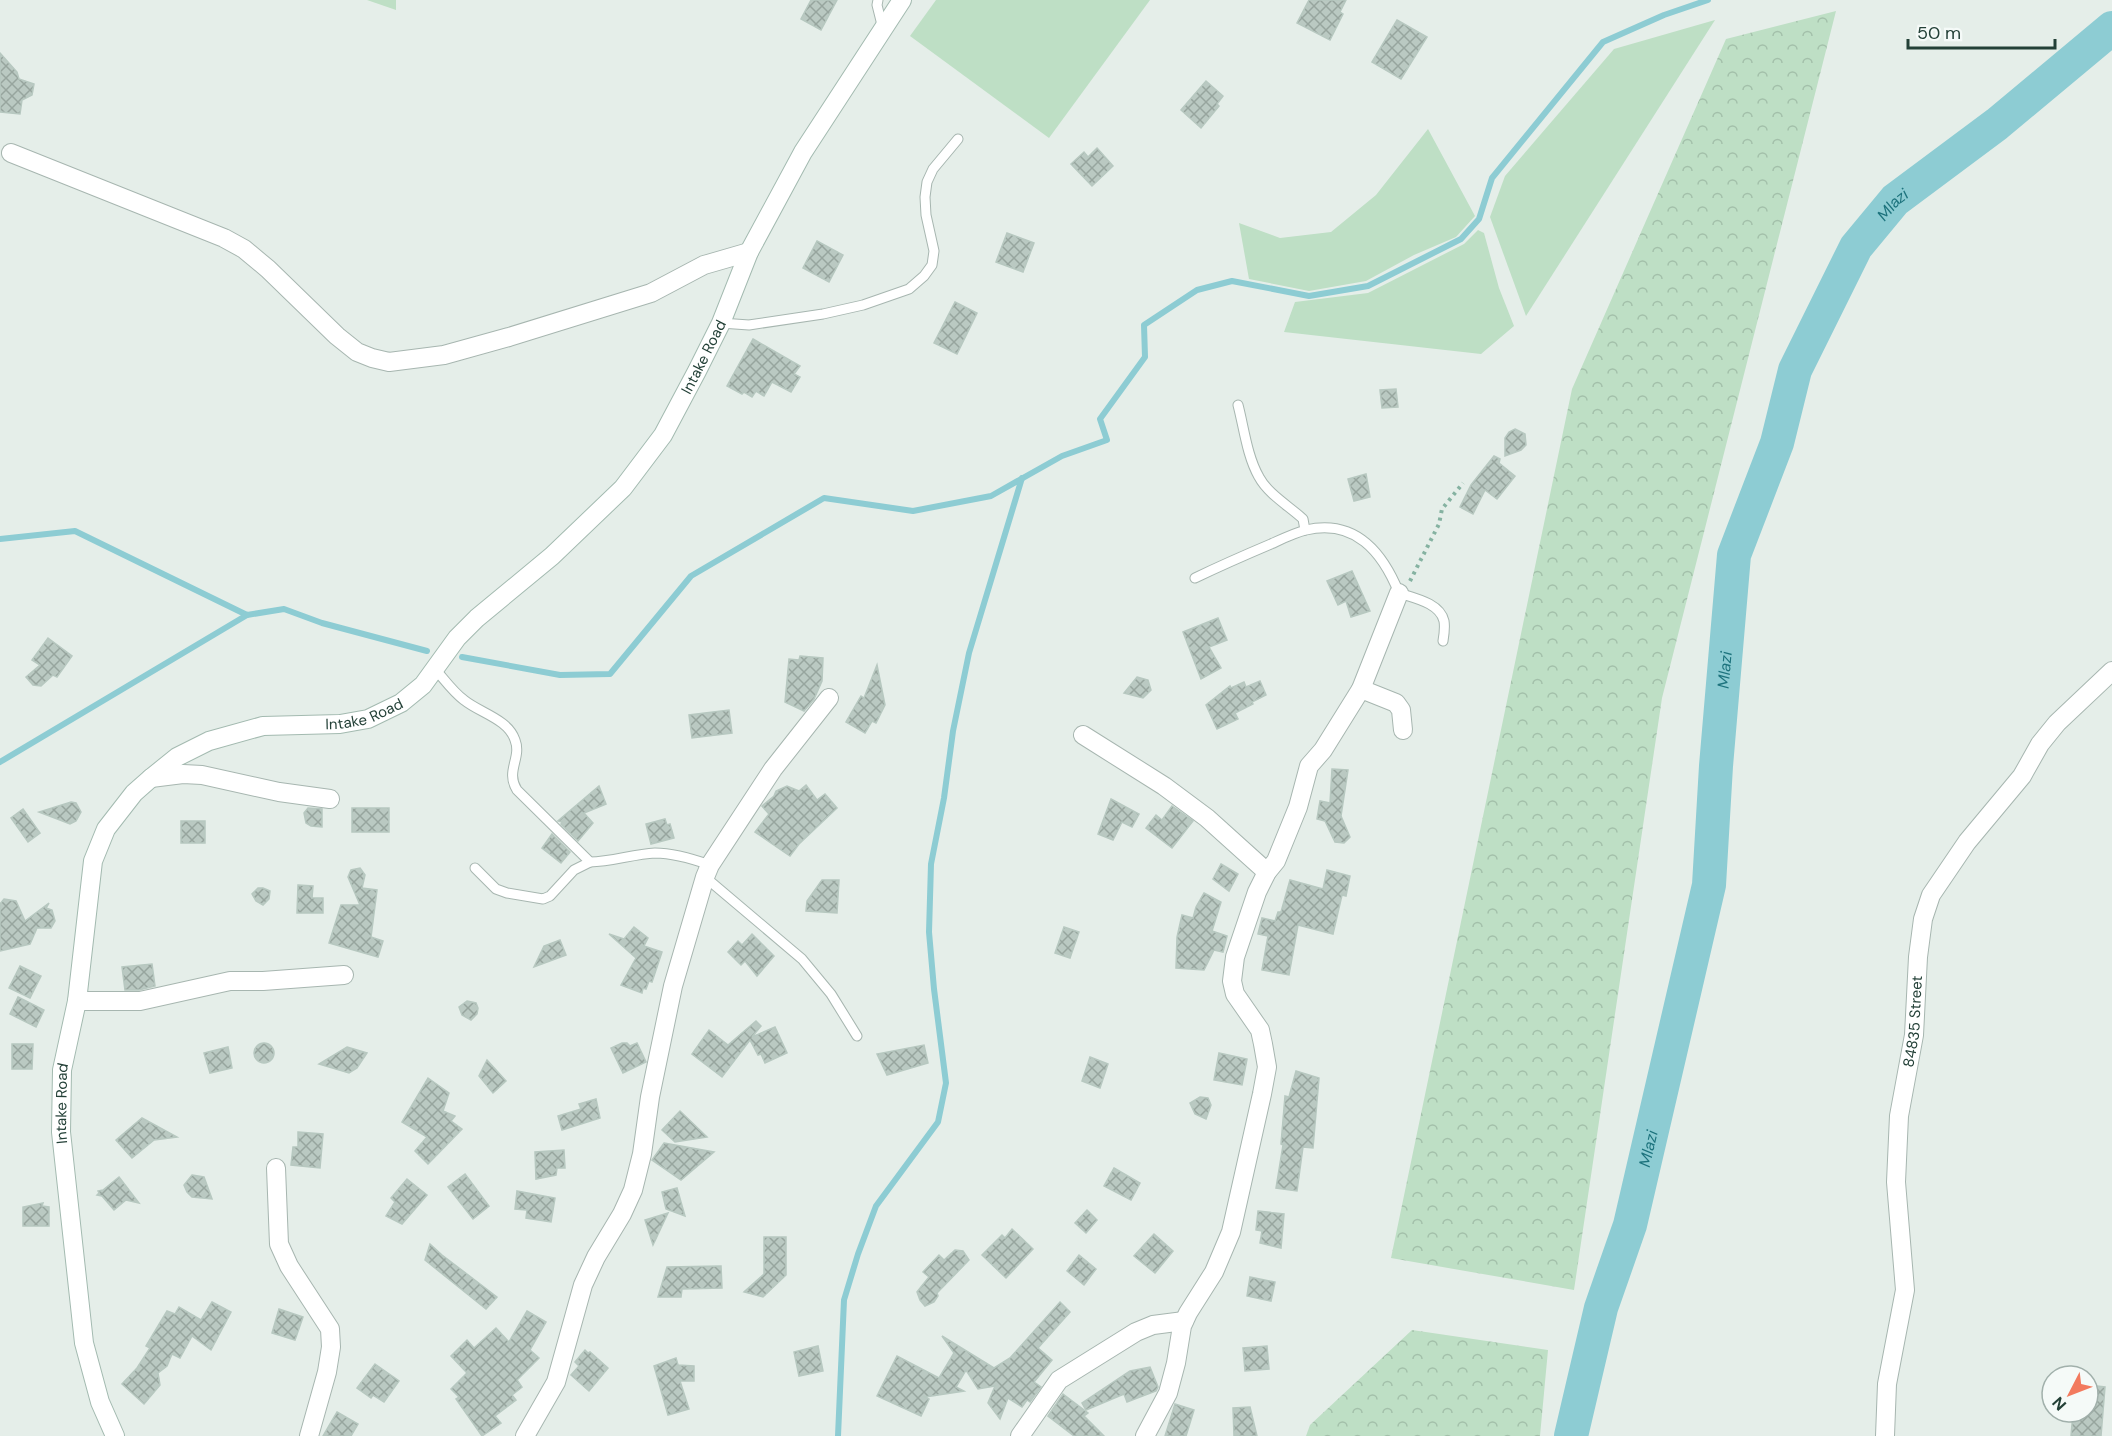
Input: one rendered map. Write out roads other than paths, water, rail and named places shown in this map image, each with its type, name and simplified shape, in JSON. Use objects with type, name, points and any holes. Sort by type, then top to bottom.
[{"type":"street","name":"Intake Road","points":[[115,1436],[100,1402],[84,1343],[61,1132],[62,1070],[77,1001],[93,861],[106,828],[134,793],[151,778],[177,757],[209,741],[263,726],[340,724],[368,719],[401,704],[423,685],[458,638],[477,618],[552,556],[623,488],[663,435],[721,322],[749,252],[803,152],[902,0]]},
{"type":"street","points":[[11,153],[224,238],[244,249],[292,290],[357,352],[389,362],[444,355],[509,337],[651,293],[704,265],[749,252]]},
{"type":"street","points":[[1145,1436],[1168,1393],[1184,1321],[1214,1272],[1231,1232],[1262,1094],[1267,1067],[1260,1030],[1238,1000],[1232,981],[1235,957],[1257,892],[1267,872],[1276,861],[1298,807],[1309,766],[1323,750],[1361,689],[1399,593]]},
{"type":"street","name":"84835 Street","points":[[1885,1436],[1887,1384],[1905,1290],[1896,1182],[1899,1116],[1914,1035],[1918,957],[1923,919],[1931,895],[1967,842],[2022,776],[2040,744],[2057,723],[2112,670]]},
{"type":"street","points":[[1361,689],[1396,703],[1401,710],[1402,730]]},
{"type":"street","points":[[525,1436],[556,1382],[583,1286],[596,1257],[622,1214],[633,1190],[642,1154],[650,1097],[673,986],[708,871],[773,769],[829,698]]},
{"type":"street","points":[[1083,735],[1172,792],[1207,818],[1267,872]]},
{"type":"street","points":[[151,778],[183,774],[202,775],[279,792],[330,799]]},
{"type":"street","points":[[77,1001],[140,1001],[230,981],[344,975]]},
{"type":"street","points":[[276,1168],[279,1244],[294,1274],[330,1329],[331,1347],[327,1372],[309,1436]]},
{"type":"street","points":[[1020,1436],[1059,1380],[1137,1332],[1153,1325],[1184,1321]]},
{"type":"lane","points":[[878,0],[877,5],[883,29]]},
{"type":"lane","points":[[721,322],[749,325],[823,314],[863,305],[909,289],[924,276],[932,265],[934,251],[926,215],[927,182],[933,169],[958,139]]},
{"type":"lane","points":[[1238,405],[1252,461],[1259,478],[1303,519],[1305,530]]},
{"type":"lane","points":[[1195,578],[1305,530],[1327,528],[1347,530],[1365,541],[1381,558],[1390,571],[1399,593],[1427,603],[1438,610],[1444,620],[1443,641]]},
{"type":"lane","points":[[435,669],[462,699],[500,722],[512,733],[517,742],[517,755],[512,770],[512,782],[517,790],[590,862]]},
{"type":"lane","points":[[475,868],[496,889],[515,895],[543,898],[550,896],[574,870],[590,862],[607,862],[656,853],[689,858],[708,871],[802,959],[831,994],[857,1036]]},
{"type":"waterway","points":[[462,657],[560,675],[610,674],[691,576],[824,498],[913,511],[991,496],[1062,456],[1107,440],[1100,419],[1145,357],[1144,325],[1197,290],[1232,281],[1309,296],[1368,286],[1461,239],[1479,219],[1492,178],[1603,42],[1664,15],[1708,0]]},
{"type":"waterway","name":"Mlazi","points":[[1571,1436],[1601,1308],[1630,1225],[1709,885],[1716,766],[1734,555],[1777,443],[1795,370],[1856,247],[1895,200],[1997,124],[2112,28]]},
{"type":"waterway","points":[[838,1436],[844,1300],[858,1254],[876,1206],[938,1122],[946,1083],[929,932],[931,864],[944,798],[953,731],[969,653],[1022,478]]},
{"type":"waterway","points":[[0,539],[75,531],[247,615],[284,609],[322,623],[427,651]]},
{"type":"waterway","points":[[0,762],[247,615]]}]
